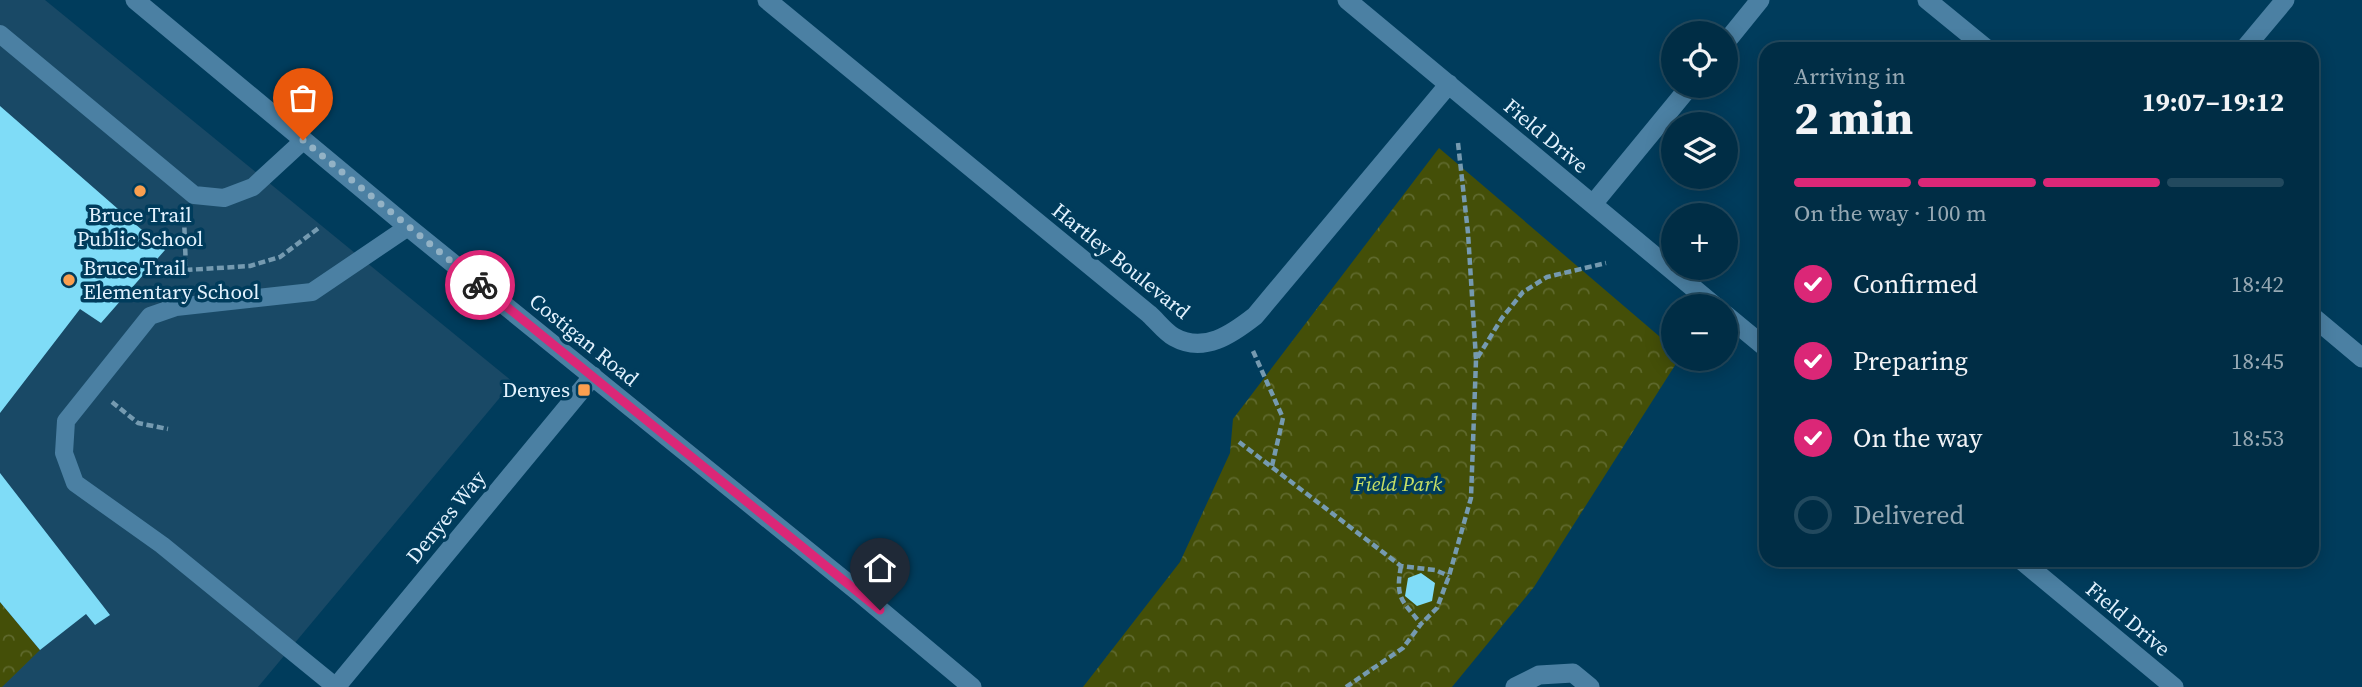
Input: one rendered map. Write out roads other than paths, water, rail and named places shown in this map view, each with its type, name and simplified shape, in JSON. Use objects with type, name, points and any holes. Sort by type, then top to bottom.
[{"type":"street","name":"Costigan Road","points":[[135,0],[408,227],[972,687]]},
{"type":"street","name":"Hartley Boulevard","points":[[767,0],[1174,337],[1198,344],[1219,340],[1236,332],[1255,316],[1449,85]]},
{"type":"street","name":"Field Drive","points":[[1347,0],[1702,294]]},
{"type":"street","points":[[1738,27],[1760,0]]},
{"type":"street","points":[[1927,0],[1978,42]]},
{"type":"street","points":[[2250,42],[2285,0]]},
{"type":"street","points":[[1593,204],[1680,98]]},
{"type":"street","points":[[2319,322],[2362,358]]},
{"type":"street","points":[[1738,325],[1759,342]]},
{"type":"street","name":"Denyes Way","points":[[336,687],[593,376]]},
{"type":"street","name":"Field Drive","points":[[2029,567],[2174,687]]},
{"type":"street","points":[[1515,687],[1539,676],[1573,673],[1590,687]]},
{"type":"lane","points":[[0,34],[194,195],[224,198],[253,187],[303,140]]},
{"type":"lane","points":[[336,687],[162,545],[75,483],[64,453],[66,421],[150,316],[176,307],[312,292],[408,227]]},
{"type":"place","name":"Bruce Trail Public School","points":[[140,191]]},
{"type":"place","name":"Bruce Trail Elementary School","points":[[69,280]]},
{"type":"place","name":"Denyes","points":[[584,390]]},
{"type":"park label","name":"Field Park","points":[[1398,484]]}]
